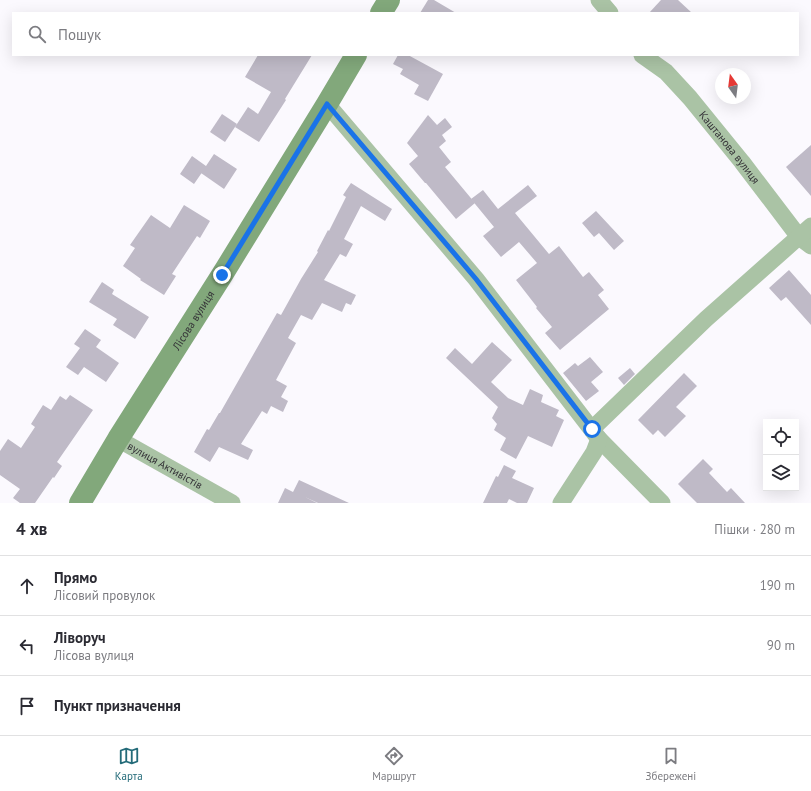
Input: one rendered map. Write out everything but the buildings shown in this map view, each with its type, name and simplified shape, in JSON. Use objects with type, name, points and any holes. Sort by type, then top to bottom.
[{"type":"street","points":[[382,12],[388,0]]},
{"type":"street","points":[[599,0],[609,12]]},
{"type":"street","name":"Лісова вулиця","points":[[80,503],[118,439],[222,275],[355,56]]},
{"type":"street","name":"Каштанова вулиця","points":[[643,56],[666,72],[690,98],[742,162],[807,236]]},
{"type":"street","points":[[327,104],[476,279],[596,434],[662,503]]},
{"type":"street","points":[[561,503],[594,452],[596,434],[706,319],[807,236]]},
{"type":"street","name":"вулиця Активістів","points":[[118,439],[232,503]]},
{"type":"route","points":[[222,275],[327,104],[476,279],[592,429]]}]
